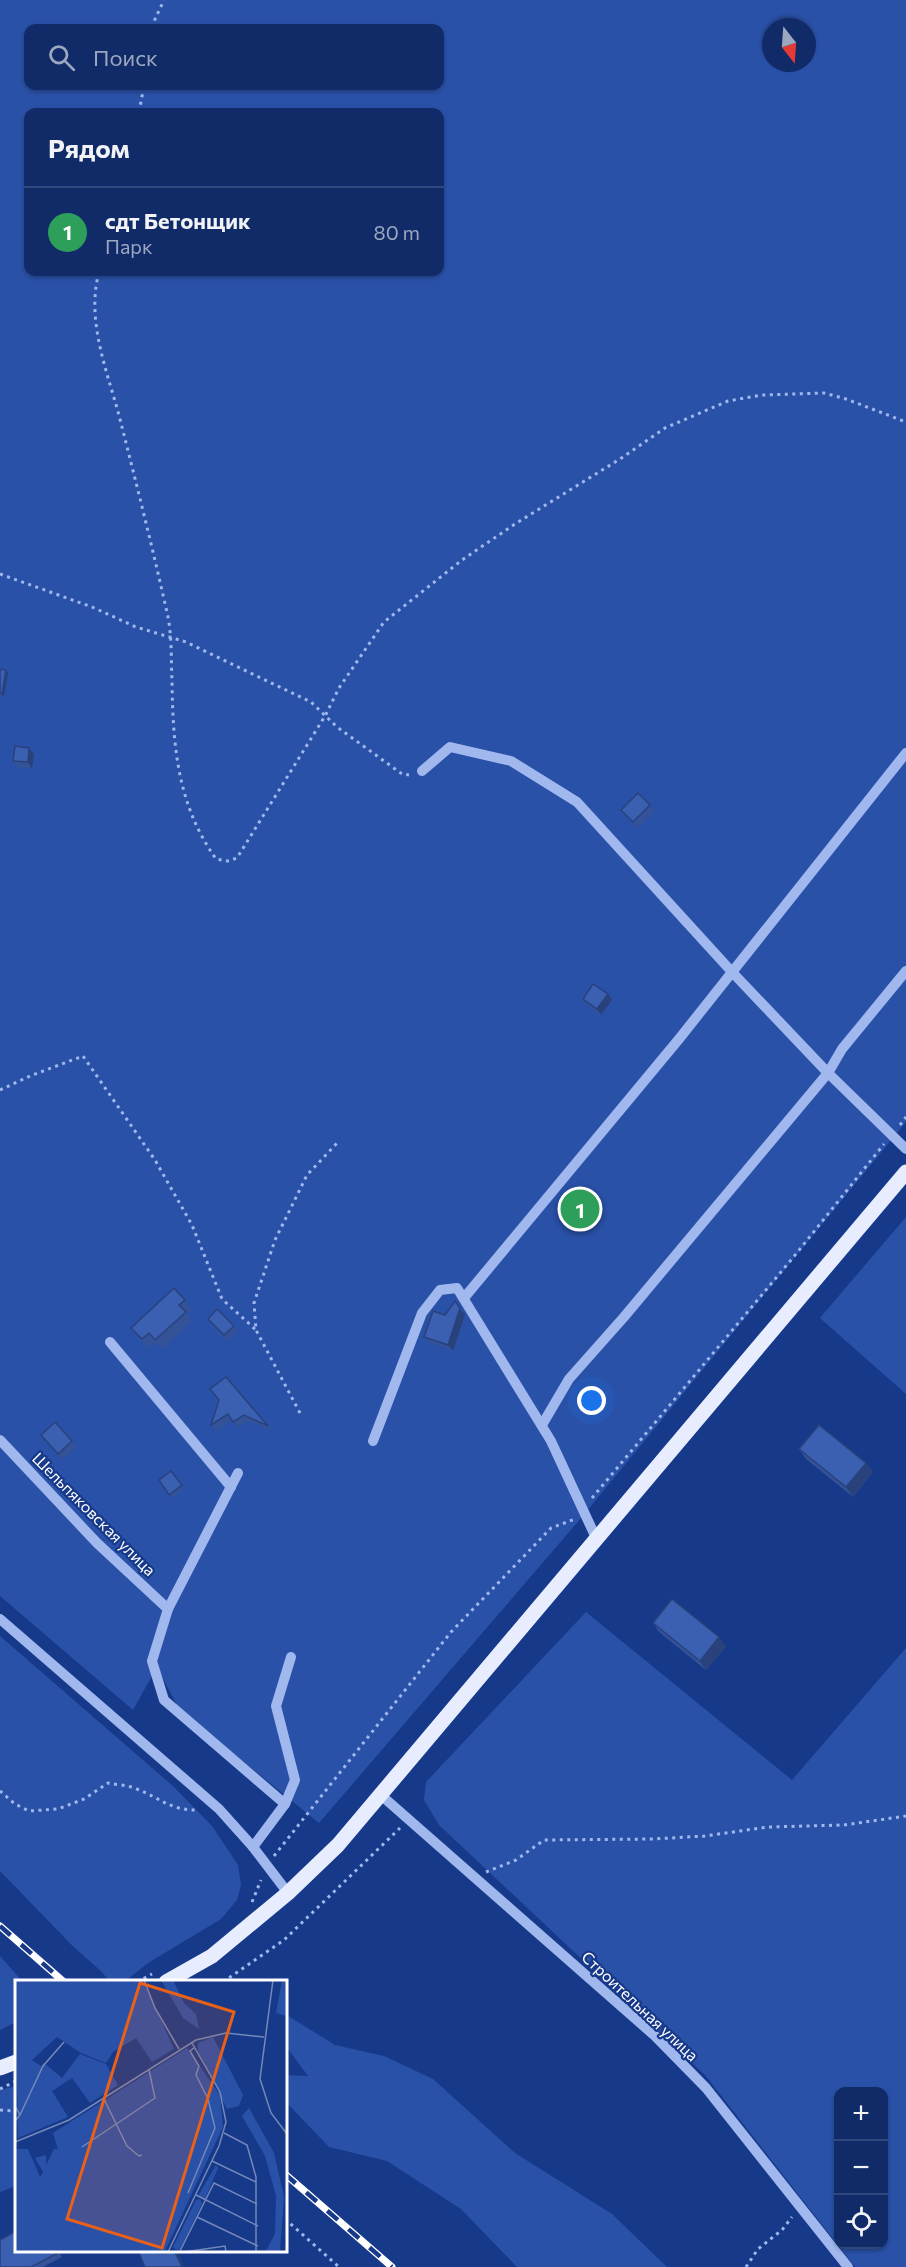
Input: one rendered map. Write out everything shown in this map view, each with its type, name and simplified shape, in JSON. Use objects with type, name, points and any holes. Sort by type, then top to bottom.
[{"type":"main road","points":[[164,1978],[212,1956],[288,1893],[338,1845],[382,1796],[906,1172]]},
{"type":"main road","points":[[0,2068],[15,2062]]},
{"type":"street","points":[[422,771],[450,747],[511,761],[577,802],[732,972],[828,1073],[906,1149]]},
{"type":"street","points":[[464,1298],[679,1039],[906,753]]},
{"type":"street","points":[[542,1425],[568,1379],[624,1317],[828,1073],[842,1049],[906,971]]},
{"type":"street","points":[[373,1441],[422,1313],[440,1290],[457,1288],[542,1425],[597,1540]]},
{"type":"street","points":[[110,1342],[231,1487]]},
{"type":"street","name":"Шельпяковская улица","points":[[0,1440],[97,1543],[168,1609]]},
{"type":"street","points":[[238,1473],[168,1609],[152,1661],[164,1700],[285,1804]]},
{"type":"street","points":[[0,1619],[219,1809],[253,1847],[288,1893]]},
{"type":"street","points":[[253,1847],[285,1804],[295,1780],[276,1707],[291,1657]]},
{"type":"street","name":"Строительная улица","points":[[382,1796],[655,2036],[706,2088],[848,2267]]},
{"type":"path","points":[[154,24],[164,0]]},
{"type":"path","points":[[140,108],[143,90]]},
{"type":"path","points":[[98,276],[94,289],[97,337],[122,424],[169,620],[177,766],[187,803],[206,845],[216,859],[228,861],[237,858],[325,716],[339,688],[384,622],[462,560],[515,524],[665,429],[728,401],[762,395],[824,393],[906,422]]},
{"type":"path","points":[[0,574],[92,607],[135,627],[186,642],[310,702],[337,727],[402,774],[412,775],[422,771]]},
{"type":"path","points":[[0,1090],[83,1056],[155,1160],[192,1225],[222,1299],[256,1330],[300,1413]]},
{"type":"path","points":[[256,1330],[254,1303],[275,1240],[307,1175],[339,1141]]},
{"type":"path","points":[[0,1791],[15,1804],[29,1811],[58,1809],[84,1799],[108,1783],[136,1788],[163,1803],[190,1810],[219,1809]]},
{"type":"path","points":[[470,1874],[480,1874],[516,1860],[544,1840],[705,1836],[768,1827],[844,1825],[906,1816]]},
{"type":"path","points":[[227,1980],[284,1940],[409,1820]]},
{"type":"path","points":[[0,2089],[15,2082]]},
{"type":"path","points":[[0,2110],[15,2111]]},
{"type":"path","points":[[746,2267],[758,2249],[782,2230],[801,2206]]},
{"type":"path","points":[[286,2220],[339,2267]]},
{"type":"shaded area","points":[[0,0],[906,0],[906,1122],[582,1517],[319,1823],[179,1709],[157,1667],[133,1710],[0,1596]]},
{"type":"shaded area","points":[[906,1217],[906,1394],[820,1318]]},
{"type":"shaded area","points":[[586,1612],[792,1780],[906,1648],[906,2267],[855,2267],[841,2249],[888,2249],[888,2087],[834,2087],[834,2240],[705,2075],[439,1825],[424,1800],[426,1782]]},
{"type":"shaded area","points":[[0,1636],[174,1787],[212,1826],[238,1865],[241,1885],[237,1900],[221,1919],[148,1963],[127,1980],[108,1980],[71,1945],[0,1871]]},
{"type":"shaded area","points":[[0,1956],[21,1980],[15,1980],[15,2022],[0,2030]]},
{"type":"shaded area","points":[[286,2015],[335,2045],[384,2056],[433,2079],[515,2153],[612,2214],[667,2267],[517,2267],[461,2209],[387,2161],[329,2147],[286,2102],[286,2075],[308,2076],[286,2046]]},
{"type":"shaded area","points":[[15,2086],[15,2186],[0,2192],[0,2090]]},
{"type":"building","points":[[0,669],[6,670],[2,694],[0,693]]},
{"type":"building","points":[[15,746],[29,748],[28,762],[13,761]]},
{"type":"building","points":[[638,793],[650,805],[633,822],[621,810]]},
{"type":"building","points":[[593,984],[608,994],[597,1009],[583,999]]},
{"type":"building","points":[[174,1288],[185,1300],[179,1305],[186,1312],[155,1340],[149,1333],[142,1339],[131,1328]]},
{"type":"building","points":[[455,1301],[460,1308],[448,1345],[424,1337],[433,1311],[445,1315]]},
{"type":"building","points":[[217,1309],[234,1326],[224,1335],[208,1319]]},
{"type":"building","points":[[226,1377],[268,1426],[244,1415],[233,1422],[228,1414],[211,1425],[219,1400],[210,1389]]},
{"type":"building","points":[[55,1422],[72,1441],[58,1454],[41,1435]]},
{"type":"building","points":[[819,1425],[866,1463],[846,1487],[799,1449]]},
{"type":"building","points":[[171,1471],[182,1485],[169,1495],[159,1480]]},
{"type":"building","points":[[672,1599],[719,1637],[700,1661],[653,1623]]},
{"type":"building","points":[[15,2232],[15,2252],[58,2253],[31,2267],[0,2267],[0,2240]]},
{"type":"building","points":[[139,2252],[175,2252],[182,2267],[145,2267]]},
{"type":"railway","points":[[0,1926],[62,1980]]},
{"type":"railway","points":[[286,2175],[392,2267]]},
{"type":"place","name":"сдт Бетонщик","points":[[580,1209]]}]
